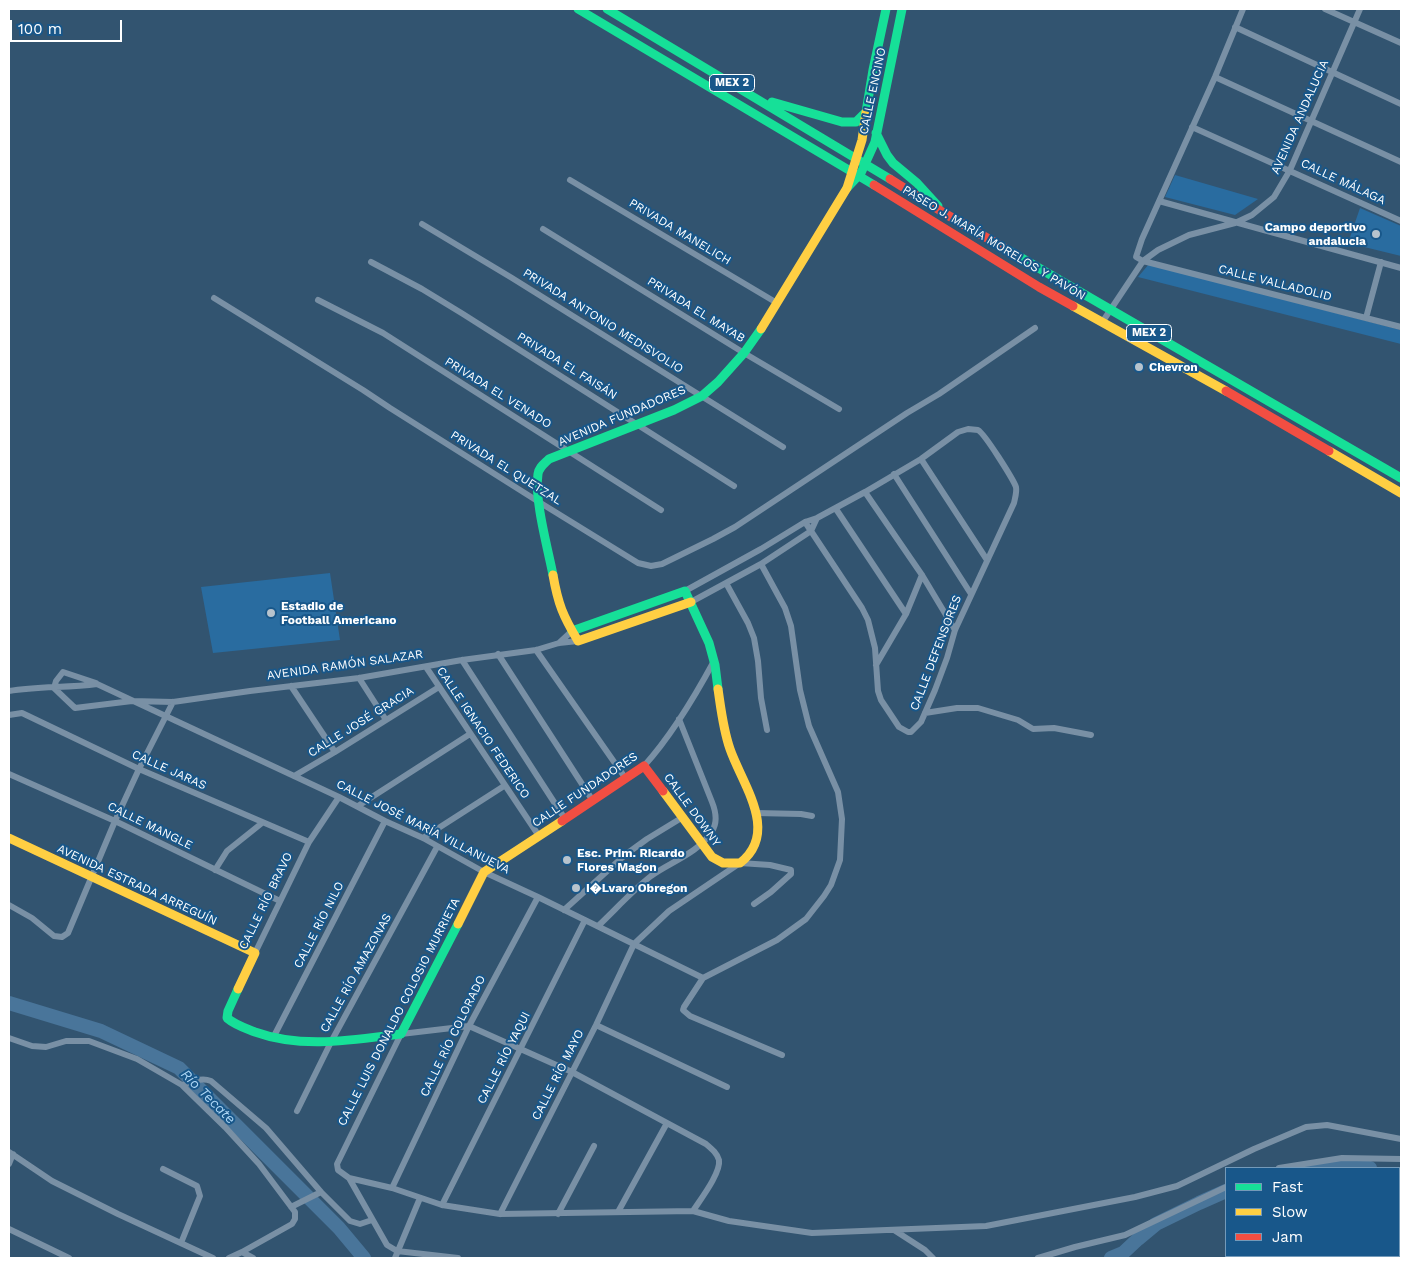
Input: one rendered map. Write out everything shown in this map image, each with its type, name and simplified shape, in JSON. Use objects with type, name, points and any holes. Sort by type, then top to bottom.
[{"type":"main road","name":"PASEO J. MARÍA MORELOS Y PAVÓN","points":[[578,9],[855,174],[1039,287],[1103,321],[1401,493]]},
{"type":"main road","name":"PASEO J. MARÍA MORELOS Y PAVÓN","points":[[607,9],[857,158],[944,213],[1401,478]]},
{"type":"main road","name":"CALLE ENCINO","points":[[855,174],[873,70],[886,9]]},
{"type":"main road","name":"CALLE ENCINO","points":[[855,174],[866,164],[871,153],[902,9]]},
{"type":"main road","points":[[754,96],[842,122],[856,122],[866,112]]},
{"type":"main road","points":[[876,133],[886,155],[925,190],[944,213]]},
{"type":"main road","name":"AVENIDA FUNDADORES","points":[[578,641],[564,618],[557,598],[539,502],[537,480],[541,466],[550,459],[639,424],[702,396],[718,382],[744,353],[778,303],[855,174]]},
{"type":"main road","points":[[686,591],[705,634],[714,661],[724,732],[735,765],[756,813],[757,843],[750,855],[740,863]]},
{"type":"main road","name":"AVENIDA RAMÓN SALAZAR","points":[[572,631],[686,591]]},
{"type":"main road","name":"AVENIDA RAMÓN SALAZAR","points":[[578,641],[691,602]]},
{"type":"main road","name":"CALLE FUNDADORES","points":[[484,872],[644,766]]},
{"type":"main road","name":"CALLE DOWNY","points":[[644,766],[683,817],[708,854],[719,862],[726,864],[740,863]]},
{"type":"main road","name":"AVENIDA ESTRADA ARREGUÍN","points":[[9,838],[255,953]]},
{"type":"main road","name":"CALLE LUIS DONALDO COLOSIO MURRIETA","points":[[401,1034],[484,872]]},
{"type":"main road","name":"CALLE RÍO BRAVO","points":[[255,953],[228,1011],[227,1018],[258,1034],[273,1038]]},
{"type":"main road","points":[[273,1038],[289,1042],[331,1042],[401,1034]]},
{"type":"street","points":[[1143,261],[1136,257],[1138,251],[1243,9]]},
{"type":"street","points":[[1325,9],[1401,43]]},
{"type":"street","name":"AVENIDA ANDALUCIA","points":[[1103,321],[1143,261],[1166,245],[1189,235],[1235,223],[1252,215],[1274,197],[1290,170],[1360,9]]},
{"type":"street","points":[[1235,27],[1401,104]]},
{"type":"street","points":[[1215,77],[1401,162]]},
{"type":"street","name":"CALLE MÁLAGA","points":[[1192,128],[1401,221]]},
{"type":"street","name":"PRIVADA MANELICH","points":[[570,180],[778,303]]},
{"type":"street","points":[[1159,201],[1401,268]]},
{"type":"street","name":"PRIVADA ANTONIO MEDISVOLIO","points":[[422,224],[783,447]]},
{"type":"street","name":"PRIVADA EL MAYAB","points":[[543,229],[744,353],[839,409]]},
{"type":"street","name":"CALLE VALLADOLID","points":[[1143,261],[1401,327]]},
{"type":"street","name":"PRIVADA EL FAISÁN","points":[[371,262],[422,289],[463,314],[734,486]]},
{"type":"street","points":[[1366,318],[1381,262]]},
{"type":"street","name":"PRIVADA EL QUETZAL","points":[[214,298],[638,563],[651,566],[662,564],[735,527],[890,424],[939,394],[1036,328]]},
{"type":"street","name":"PRIVADA EL VENADO","points":[[318,300],[383,333],[661,510]]},
{"type":"street","name":"AVENIDA RAMÓN SALAZAR","points":[[686,591],[805,522],[836,509],[921,459],[958,432],[974,429],[982,432],[1016,487],[1015,497]]},
{"type":"street","points":[[921,459],[987,560]]},
{"type":"street","points":[[894,474],[971,594]]},
{"type":"street","points":[[865,492],[922,575],[955,630]]},
{"type":"street","name":"CALLE DEFENSORES","points":[[876,666],[878,692],[881,700],[899,727],[911,732],[918,726],[925,713],[944,666],[955,630],[1012,510],[1015,497]]},
{"type":"street","points":[[836,509],[906,614]]},
{"type":"street","points":[[811,531],[817,518]]},
{"type":"street","points":[[805,522],[866,614],[874,640],[876,666]]},
{"type":"street","name":"AVENIDA RAMÓN SALAZAR","points":[[691,602],[761,564],[811,531]]},
{"type":"street","points":[[761,564],[785,608],[790,626],[800,690],[809,726],[838,792],[842,820],[840,860],[831,885],[814,910],[799,925],[777,940],[703,978],[683,1010],[686,1014],[782,1055]]},
{"type":"street","points":[[876,666],[906,614],[922,575]]},
{"type":"street","points":[[726,582],[754,638],[767,730]]},
{"type":"street","name":"AVENIDA RAMÓN SALAZAR","points":[[559,643],[572,631]]},
{"type":"street","name":"AVENIDA RAMÓN SALAZAR","points":[[132,701],[97,684],[63,672],[56,681],[54,688],[75,708],[132,701],[174,702],[360,678],[498,654],[536,650],[559,643],[578,641]]},
{"type":"street","points":[[536,650],[626,779]]},
{"type":"street","points":[[498,654],[593,801]]},
{"type":"street","points":[[462,660],[565,818]]},
{"type":"street","name":"CALLE FUNDADORES","points":[[644,766],[690,704],[714,661]]},
{"type":"street","name":"CALLE IGNACIO FEDERICO","points":[[426,667],[539,836]]},
{"type":"street","points":[[360,678],[386,720]]},
{"type":"street","points":[[9,691],[27,688],[54,688],[97,684]]},
{"type":"street","points":[[291,686],[335,752]]},
{"type":"street","name":"CALLE JOSÉ GRACIA","points":[[294,776],[439,687]]},
{"type":"street","name":"CALLE JOSÉ MARÍA VILLANUEVA","points":[[132,701],[358,806],[385,821],[423,838],[484,872],[538,896],[703,978]]},
{"type":"street","points":[[9,904],[32,918],[54,936],[62,937],[68,933],[115,821],[139,769],[174,702]]},
{"type":"street","points":[[925,713],[957,708],[978,708],[1018,720],[1033,729],[1054,728],[1091,736]]},
{"type":"street","name":"CALLE JARAS","points":[[9,715],[22,713],[139,769],[309,842]]},
{"type":"street","points":[[598,926],[635,890],[652,876],[701,844],[712,831],[716,820],[716,813],[679,719]]},
{"type":"street","points":[[358,806],[470,734]]},
{"type":"street","name":"CALLE MANGLE","points":[[9,774],[115,821],[280,901]]},
{"type":"street","points":[[423,838],[504,786]]},
{"type":"street","name":"CALLE RÍO BRAVO","points":[[255,953],[309,842],[339,797]]},
{"type":"street","points":[[756,813],[812,816]]},
{"type":"street","points":[[564,910],[625,855],[683,817]]},
{"type":"street","name":"CALLE RÍO NILO","points":[[273,1038],[385,821]]},
{"type":"street","points":[[215,870],[227,851],[262,823]]},
{"type":"street","name":"CALLE RÍO AMAZONAS","points":[[296,1111],[331,1042],[437,847]]},
{"type":"street","points":[[634,944],[669,911],[740,863]]},
{"type":"street","name":"CALLE DOWNY","points":[[740,863],[762,864],[789,869],[791,874],[754,904]]},
{"type":"street","name":"CALLE RÍO COLORADO","points":[[392,1188],[468,1026],[538,896]]},
{"type":"street","name":"CALLE RÍO YAQUI","points":[[442,1205],[585,920]]},
{"type":"street","name":"CALLE RÍO MAYO","points":[[500,1214],[596,1025],[634,944]]},
{"type":"street","points":[[596,1025],[727,1087]]},
{"type":"street","points":[[401,1034],[468,1026],[520,1051],[572,1072],[706,1144],[714,1150],[719,1161],[718,1167],[693,1211]]},
{"type":"street","name":"CALLE LUIS DONALDO COLOSIO MURRIETA","points":[[349,1178],[338,1170],[337,1164],[401,1034]]},
{"type":"street","points":[[9,1038],[32,1046],[46,1047],[66,1041],[89,1041],[137,1059],[182,1085],[225,1127],[259,1164],[295,1212],[295,1219],[292,1224],[229,1258]]},
{"type":"street","points":[[182,1085],[200,1079],[211,1081],[266,1128],[321,1192],[350,1221],[360,1224],[372,1220]]},
{"type":"street","points":[[618,1212],[667,1123]]},
{"type":"street","points":[[349,1178],[392,1188],[442,1205],[500,1214],[693,1211],[729,1222],[812,1233],[893,1230],[986,1226],[1126,1199],[1177,1186],[1254,1149],[1306,1127],[1327,1125],[1401,1137]]},
{"type":"street","points":[[558,1214],[594,1146]]},
{"type":"street","points":[[9,1164],[11,1153],[52,1181],[213,1258]]},
{"type":"street","points":[[1284,1167],[1342,1158],[1401,1159]]},
{"type":"street","points":[[163,1169],[197,1186],[199,1190],[200,1196],[181,1243]]},
{"type":"street","points":[[349,1178],[387,1245],[397,1251],[458,1258]]},
{"type":"street","points":[[1038,1258],[1124,1235],[1225,1187]]},
{"type":"street","points":[[290,1206],[321,1192]]},
{"type":"street","points":[[395,1258],[420,1198]]},
{"type":"street","points":[[9,1229],[69,1258]]},
{"type":"street","points":[[893,1230],[925,1250],[933,1258]]},
{"type":"street","points":[[242,1252],[253,1258]]},
{"type":"shaded area","points":[[1175,175],[1258,199],[1235,215],[1165,197]]},
{"type":"shaded area","name":"Campo deportivo andalucia","points":[[1360,208],[1401,226],[1401,256],[1348,243]]},
{"type":"shaded area","points":[[1149,264],[1401,330],[1401,344],[1138,277]]},
{"type":"shaded area","name":"Estadio de Football Americano","points":[[330,573],[340,640],[213,653],[201,587]]},
{"type":"waterway","name":"Río Tecate","points":[[9,1003],[101,1031],[179,1068],[339,1228],[364,1258]]},
{"type":"waterway","name":"Río Tecate","points":[[1318,1167],[1355,1164],[1366,1167]]},
{"type":"waterway","name":"Río Tecate","points":[[1111,1258],[1123,1253],[1156,1224],[1225,1191]]},
{"type":"traffic: fast","points":[[578,9],[874,185]]},
{"type":"traffic: fast","points":[[607,9],[890,179]]},
{"type":"traffic: fast","points":[[866,112],[886,9]]},
{"type":"traffic: fast","points":[[847,188],[861,173],[875,142],[902,9]]},
{"type":"traffic: fast","points":[[772,102],[842,122],[856,122],[866,112]]},
{"type":"traffic: fast","points":[[876,133],[893,163],[917,183],[938,206]]},
{"type":"traffic: fast","points":[[1006,249],[1401,478]]},
{"type":"traffic: fast","points":[[553,575],[538,497],[539,469],[549,459],[674,410],[702,396],[718,382],[744,353],[761,329]]},
{"type":"traffic: fast","points":[[572,631],[685,591],[709,643],[715,665],[718,689]]},
{"type":"traffic: fast","points":[[238,989],[228,1011],[227,1018],[244,1028],[273,1037],[309,1042],[327,1042],[401,1034],[458,924]]},
{"type":"traffic: slow","points":[[761,329],[847,188],[862,140],[866,112]]},
{"type":"traffic: slow","points":[[1073,306],[1226,391]]},
{"type":"traffic: slow","points":[[1329,451],[1401,493]]},
{"type":"traffic: slow","points":[[553,575],[562,610],[578,641],[691,602]]},
{"type":"traffic: slow","points":[[663,791],[712,857],[723,863],[740,863],[752,851],[757,837],[758,823],[749,792],[730,749],[722,719],[718,689]]},
{"type":"traffic: slow","points":[[458,924],[484,872],[562,821]]},
{"type":"traffic: slow","points":[[9,838],[255,953],[238,989]]},
{"type":"traffic: jam","points":[[890,179],[1006,249]]},
{"type":"traffic: jam","points":[[874,185],[1073,306]]},
{"type":"traffic: jam","points":[[1226,391],[1329,451]]},
{"type":"traffic: jam","points":[[562,821],[644,766],[663,791]]},
{"type":"place","name":"Campo deportivo andalucia","points":[[1376,234]]},
{"type":"place","name":"Chevron","points":[[1139,367]]},
{"type":"place","name":"Estadio de Football Americano","points":[[271,613]]},
{"type":"place","name":"Esc. Prim. Ricardo Flores Magon","points":[[567,860]]},
{"type":"place","name":"I�Lvaro Obregon","points":[[576,888]]}]
